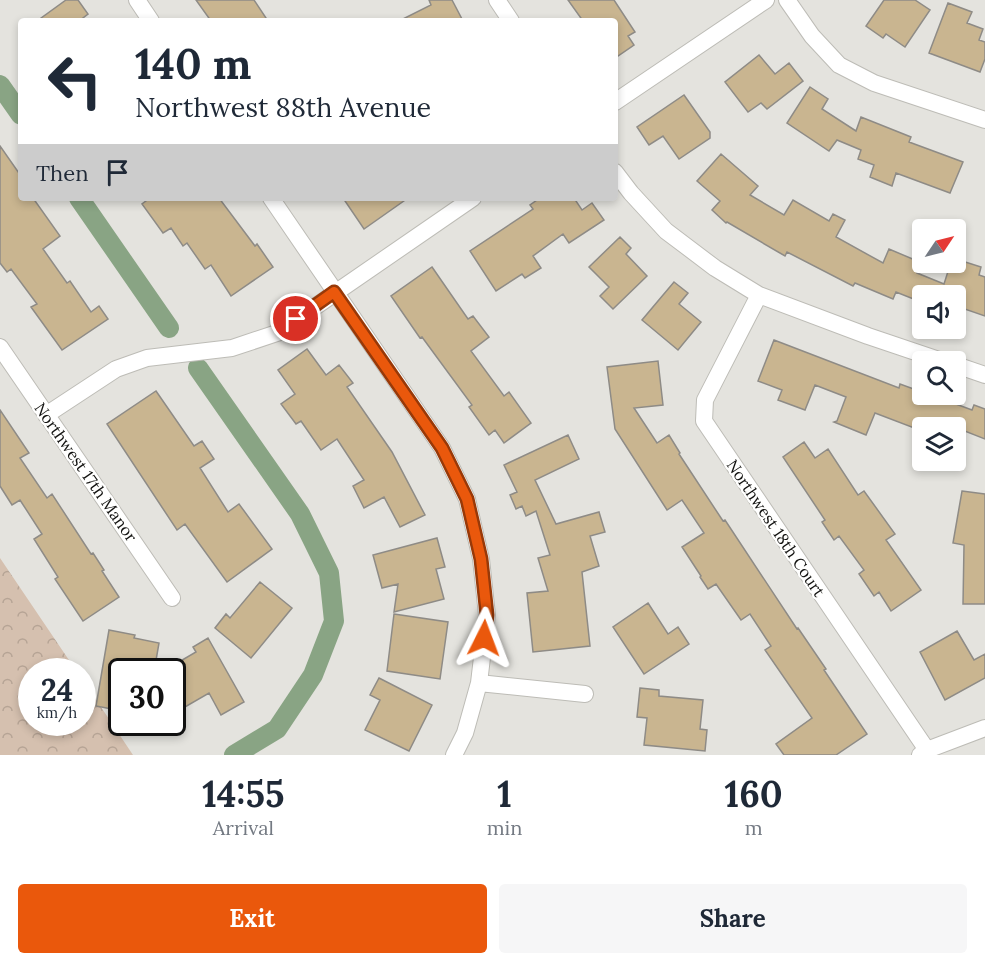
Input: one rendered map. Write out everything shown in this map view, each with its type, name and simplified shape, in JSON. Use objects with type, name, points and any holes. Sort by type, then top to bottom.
[{"type":"street","points":[[137,0],[149,18]]},
{"type":"street","points":[[497,0],[509,18]]},
{"type":"street","points":[[618,100],[766,0]]},
{"type":"street","points":[[787,0],[812,36],[839,65],[874,84],[985,120]]},
{"type":"street","points":[[618,176],[666,231],[715,268],[759,295],[912,351]]},
{"type":"street","points":[[273,201],[442,448],[467,499],[481,559],[487,615],[479,683],[465,733],[454,755]]},
{"type":"street","points":[[46,415],[116,369],[147,358],[232,348],[277,333],[469,201]]},
{"type":"street","name":"Northwest 18th Court","points":[[759,295],[705,400],[704,421],[923,753]]},
{"type":"street","name":"Northwest 17th Manor","points":[[0,347],[172,598]]},
{"type":"street","points":[[966,368],[985,375]]},
{"type":"street","points":[[479,683],[585,694]]},
{"type":"street","points":[[923,753],[985,728]]},
{"type":"green space","points":[[0,558],[68,658],[18,658],[18,736],[96,736],[96,700],[108,718],[108,736],[120,736],[133,755],[0,755]]},
{"type":"building","points":[[66,0],[78,0],[88,14],[83,18],[41,18]]},
{"type":"building","points":[[196,0],[254,0],[266,18],[209,18]]},
{"type":"building","points":[[429,0],[452,0],[461,18],[405,18],[431,5]]},
{"type":"building","points":[[568,0],[614,0],[635,32],[628,36],[634,45],[618,56],[618,18],[581,18]]},
{"type":"building","points":[[884,0],[915,0],[930,10],[905,47],[886,34],[883,38],[866,26]]},
{"type":"building","points":[[948,3],[972,12],[967,23],[983,29],[979,40],[985,42],[985,59],[980,72],[929,53]]},
{"type":"building","points":[[759,55],[775,74],[789,63],[803,81],[767,109],[761,103],[748,112],[725,82]]},
{"type":"building","points":[[810,87],[828,99],[822,109],[856,131],[861,117],[911,137],[909,142],[963,162],[950,193],[896,173],[892,186],[870,177],[874,165],[858,159],[861,150],[837,140],[829,151],[787,123]]},
{"type":"building","points":[[684,95],[710,132],[710,138],[679,159],[663,136],[649,145],[637,127]]},
{"type":"building","points":[[0,146],[18,172],[18,201],[35,201],[60,236],[43,249],[67,283],[70,281],[91,312],[99,306],[108,319],[62,350],[31,307],[37,304],[11,269],[7,272],[0,263]]},
{"type":"building","points":[[721,154],[758,186],[750,195],[784,215],[793,200],[829,221],[833,214],[845,220],[836,237],[883,263],[889,249],[912,259],[912,273],[944,284],[948,273],[966,273],[966,262],[981,267],[979,275],[985,277],[985,316],[966,309],[966,285],[912,285],[912,298],[896,292],[893,299],[855,283],[853,286],[787,252],[785,256],[726,223],[712,210],[720,201],[697,181]]},
{"type":"building","points":[[146,201],[221,201],[273,267],[231,296],[211,265],[205,269],[187,243],[183,246],[171,228],[163,233],[142,204]]},
{"type":"building","points":[[345,201],[404,201],[364,229]]},
{"type":"building","points":[[536,201],[576,201],[582,210],[592,203],[604,220],[569,243],[563,234],[533,256],[541,268],[525,278],[522,274],[496,291],[470,251],[533,209],[530,205]]},
{"type":"building","points":[[620,237],[631,248],[626,254],[647,276],[613,309],[600,296],[609,287],[589,267]]},
{"type":"building","points":[[432,267],[468,319],[473,316],[489,337],[471,351],[504,396],[509,392],[531,423],[504,443],[495,430],[489,435],[469,407],[472,405],[391,296]]},
{"type":"building","points":[[674,282],[688,293],[679,304],[701,322],[678,350],[642,320]]},
{"type":"building","points":[[774,340],[899,388],[900,384],[912,388],[912,405],[959,405],[972,410],[974,405],[985,409],[985,439],[966,431],[966,417],[912,417],[912,427],[875,413],[866,435],[834,422],[837,421],[846,397],[815,385],[805,410],[778,400],[782,390],[758,381]]},
{"type":"building","points":[[307,349],[326,375],[339,365],[353,383],[347,387],[392,452],[425,515],[400,527],[384,497],[364,508],[353,486],[364,480],[337,439],[321,450],[301,421],[296,424],[281,404],[295,394],[278,370]]},
{"type":"building","points":[[658,361],[663,405],[634,408],[657,443],[669,435],[723,521],[725,520],[826,669],[824,670],[867,734],[836,755],[784,755],[776,744],[812,718],[765,650],[771,646],[750,614],[741,620],[716,584],[708,589],[682,547],[704,533],[682,500],[667,510],[615,429],[607,367]]},
{"type":"building","points":[[156,391],[194,446],[202,441],[214,459],[200,468],[228,512],[239,504],[272,549],[227,582],[185,524],[177,530],[107,424]]},
{"type":"building","points":[[0,410],[29,453],[20,458],[47,498],[52,494],[91,554],[93,553],[119,597],[83,621],[55,579],[58,577],[34,539],[42,534],[20,500],[12,505],[0,486]]},
{"type":"building","points":[[568,435],[579,459],[535,480],[556,524],[599,512],[605,532],[590,536],[599,566],[582,572],[590,646],[533,652],[527,593],[548,591],[538,558],[550,555],[536,511],[526,516],[522,506],[516,509],[510,495],[517,492],[504,465]]},
{"type":"building","points":[[804,442],[815,458],[828,449],[858,495],[864,491],[895,534],[886,540],[921,590],[891,611],[879,592],[874,596],[859,574],[864,570],[839,536],[834,540],[822,522],[825,520],[783,457]]},
{"type":"building","points":[[962,491],[985,494],[985,604],[963,604],[964,545],[953,543]]},
{"type":"building","points":[[437,538],[445,567],[436,569],[444,599],[394,612],[398,584],[382,588],[373,555]]},
{"type":"building","points":[[260,582],[292,608],[251,658],[215,628],[226,614],[230,618]]},
{"type":"building","points":[[648,603],[668,634],[678,627],[689,644],[644,674],[613,627]]},
{"type":"building","points":[[394,614],[448,622],[440,679],[387,671]]},
{"type":"building","points":[[109,630],[159,643],[156,658],[108,658],[108,708],[96,706]]},
{"type":"building","points":[[957,631],[974,660],[985,654],[985,678],[945,700],[920,652]]},
{"type":"building","points":[[208,638],[244,702],[221,715],[209,693],[186,706],[186,658],[196,652],[193,647]]},
{"type":"building","points":[[379,678],[432,705],[409,751],[365,730],[380,700],[370,695]]},
{"type":"building","points":[[640,688],[659,690],[659,696],[703,700],[700,729],[707,730],[705,751],[644,745],[647,718],[637,717]]},
{"type":"waterway","points":[[0,85],[18,111]]},
{"type":"waterway","points":[[81,201],[169,328]]},
{"type":"waterway","points":[[198,368],[300,514],[329,573],[334,621],[313,675],[277,729],[234,755]]},
{"type":"route","points":[[296,319],[334,292],[442,448],[467,499],[481,559],[487,615],[484,638]]}]
